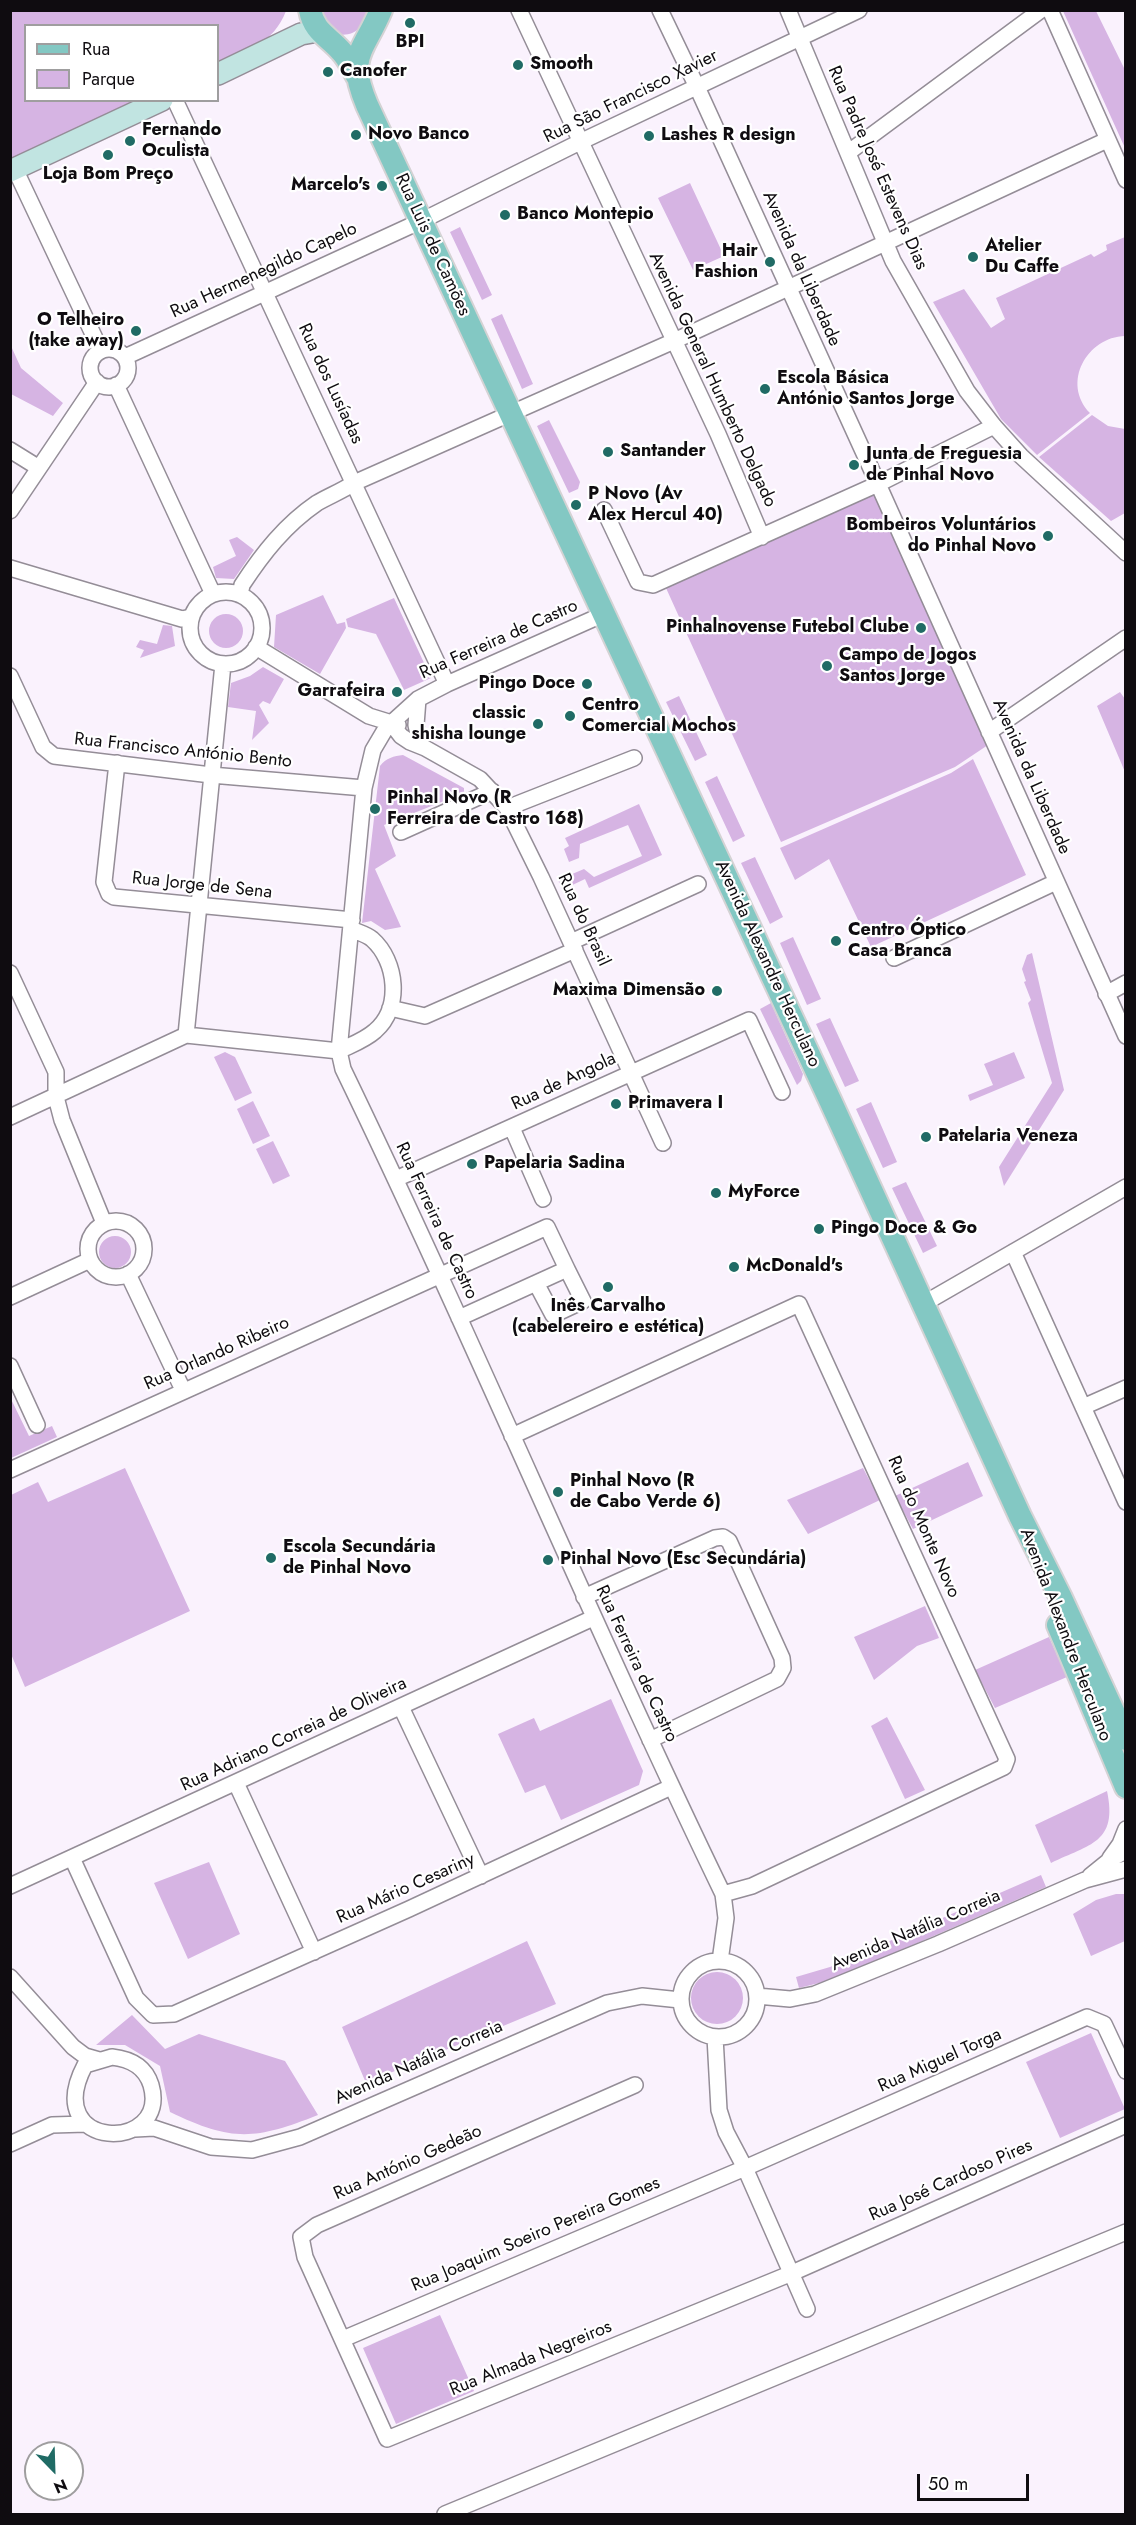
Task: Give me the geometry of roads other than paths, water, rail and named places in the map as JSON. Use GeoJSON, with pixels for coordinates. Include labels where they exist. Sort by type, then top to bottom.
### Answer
{"type":"FeatureCollection","features":[{"type":"Feature","properties":{"kind":"main road","name":"Rua Luis de Camões"},"geometry":{"type":"LineString","coordinates":[[357,76],[359,49],[375,26],[379,12]]}},
{"type":"Feature","properties":{"kind":"main road","name":"Rua Luis de Camões"},"geometry":{"type":"LineString","coordinates":[[313,25],[344,54],[357,76],[367,105],[510,413]]}},
{"type":"Feature","properties":{"kind":"main road"},"geometry":{"type":"LineString","coordinates":[[219,73],[313,25],[336,43],[347,44],[367,35]]}},
{"type":"Feature","properties":{"kind":"main road"},"geometry":{"type":"LineString","coordinates":[[13,170],[158,102]]}},
{"type":"Feature","properties":{"kind":"main road","name":"Avenida Alexandre Herculano"},"geometry":{"type":"LineString","coordinates":[[510,413],[1020,1516],[1066,1607],[1125,1739]]}},
{"type":"Feature","properties":{"kind":"main road","name":"Avenida Alexandre Herculano"},"geometry":{"type":"LineString","coordinates":[[1020,1516],[1056,1620],[1125,1787]]}},
{"type":"Feature","properties":{"kind":"street","name":"Avenida General Humberto Delgado"},"geometry":{"type":"LineString","coordinates":[[519,10],[718,434],[762,537]]}},
{"type":"Feature","properties":{"kind":"street","name":"Avenida da Liberdade"},"geometry":{"type":"LineString","coordinates":[[660,10],[878,484],[1125,1036]]}},
{"type":"Feature","properties":{"kind":"street","name":"Rua Padre José Estevens Dias"},"geometry":{"type":"LineString","coordinates":[[788,10],[893,261],[967,391],[993,426],[1021,456],[1122,544]]}},
{"type":"Feature","properties":{"kind":"street","name":"Rua São Francisco Xavier"},"geometry":{"type":"LineString","coordinates":[[421,221],[580,142],[860,10]]}},
{"type":"Feature","properties":{"kind":"street"},"geometry":{"type":"LineString","coordinates":[[849,152],[1041,10]]}},
{"type":"Feature","properties":{"kind":"street"},"geometry":{"type":"LineString","coordinates":[[1050,10],[1125,180]]}},
{"type":"Feature","properties":{"kind":"street","name":"Rua dos Lusíadas"},"geometry":{"type":"LineString","coordinates":[[176,102],[266,291],[447,684]]}},
{"type":"Feature","properties":{"kind":"street"},"geometry":{"type":"LineString","coordinates":[[240,595],[242,585],[278,535],[295,519],[319,502],[354,483],[788,289],[1107,140]]}},
{"type":"Feature","properties":{"kind":"street"},"geometry":{"type":"LineString","coordinates":[[13,170],[101,351]]}},
{"type":"Feature","properties":{"kind":"street","name":"Rua Hermenegildo Capelo"},"geometry":{"type":"LineString","coordinates":[[125,357],[421,221]]}},
{"type":"Feature","properties":{"kind":"street"},"geometry":{"type":"LineString","coordinates":[[114,349],[125,357],[128,363],[126,376],[116,385],[103,386],[97,382],[91,372],[92,359],[101,351],[114,349]]}},
{"type":"Feature","properties":{"kind":"street"},"geometry":{"type":"LineString","coordinates":[[10,511],[97,382]]}},
{"type":"Feature","properties":{"kind":"street"},"geometry":{"type":"LineString","coordinates":[[116,385],[213,594]]}},
{"type":"Feature","properties":{"kind":"street"},"geometry":{"type":"LineString","coordinates":[[604,510],[638,582],[653,585],[878,484],[993,426]]}},
{"type":"Feature","properties":{"kind":"street"},"geometry":{"type":"LineString","coordinates":[[10,450],[39,468]]}},
{"type":"Feature","properties":{"kind":"street"},"geometry":{"type":"LineString","coordinates":[[10,579],[18,570],[182,619],[191,617]]}},
{"type":"Feature","properties":{"kind":"street"},"geometry":{"type":"LineString","coordinates":[[231,592],[240,595],[256,608],[260,617],[261,638],[256,647],[242,660],[223,664],[212,662],[196,648],[189,627],[191,617],[196,607],[213,594],[231,592]]}},
{"type":"Feature","properties":{"kind":"street","name":"Rua Ferreira de Castro"},"geometry":{"type":"LineString","coordinates":[[604,614],[447,684],[418,699],[391,723],[371,756],[364,788],[339,1051],[343,1069],[396,1179],[593,1618],[723,1894],[724,1934],[720,1961]]}},
{"type":"Feature","properties":{"kind":"street"},"geometry":{"type":"LineString","coordinates":[[989,732],[1125,638]]}},
{"type":"Feature","properties":{"kind":"street","name":"Rua do Brasil"},"geometry":{"type":"LineString","coordinates":[[256,647],[369,716],[406,729],[419,744],[480,779],[507,808],[663,1143]]}},
{"type":"Feature","properties":{"kind":"street"},"geometry":{"type":"LineString","coordinates":[[186,1035],[223,664]]}},
{"type":"Feature","properties":{"kind":"street","name":"Rua Francisco António Bento"},"geometry":{"type":"LineString","coordinates":[[10,676],[43,747],[62,759],[364,788]]}},
{"type":"Feature","properties":{"kind":"street"},"geometry":{"type":"LineString","coordinates":[[371,756],[401,741],[419,744],[416,725],[418,699]]}},
{"type":"Feature","properties":{"kind":"street"},"geometry":{"type":"LineString","coordinates":[[507,808],[634,758]]}},
{"type":"Feature","properties":{"kind":"street","name":"Rua Jorge de Sena"},"geometry":{"type":"LineString","coordinates":[[117,763],[104,882],[106,889],[114,897],[351,924]]}},
{"type":"Feature","properties":{"kind":"street"},"geometry":{"type":"LineString","coordinates":[[401,832],[492,791]]}},
{"type":"Feature","properties":{"kind":"street"},"geometry":{"type":"LineString","coordinates":[[894,958],[1056,882]]}},
{"type":"Feature","properties":{"kind":"street"},"geometry":{"type":"LineString","coordinates":[[390,1008],[425,1016],[698,884]]}},
{"type":"Feature","properties":{"kind":"street"},"geometry":{"type":"LineString","coordinates":[[10,1117],[186,1035],[339,1051],[377,1030],[390,1008],[393,990],[392,975],[384,954],[371,938],[351,924]]}},
{"type":"Feature","properties":{"kind":"street"},"geometry":{"type":"LineString","coordinates":[[10,973],[56,1072],[56,1097],[62,1120],[104,1223]]}},
{"type":"Feature","properties":{"kind":"street"},"geometry":{"type":"LineString","coordinates":[[1106,994],[1125,982]]}},
{"type":"Feature","properties":{"kind":"street","name":"Rua de Angola"},"geometry":{"type":"LineString","coordinates":[[396,1179],[749,1020],[782,1092]]}},
{"type":"Feature","properties":{"kind":"street"},"geometry":{"type":"LineString","coordinates":[[512,1128],[543,1199]]}},
{"type":"Feature","properties":{"kind":"street"},"geometry":{"type":"LineString","coordinates":[[923,1304],[1125,1187]]}},
{"type":"Feature","properties":{"kind":"street"},"geometry":{"type":"LineString","coordinates":[[118,1221],[128,1223],[141,1237],[144,1251],[141,1261],[128,1274],[113,1277],[104,1274],[96,1269],[90,1260],[88,1246],[91,1237],[104,1223],[118,1221]]}},
{"type":"Feature","properties":{"kind":"street","name":"Rua Orlando Ribeiro"},"geometry":{"type":"LineString","coordinates":[[10,1470],[547,1227],[567,1269]]}},
{"type":"Feature","properties":{"kind":"street"},"geometry":{"type":"LineString","coordinates":[[1013,1252],[1125,1502]]}},
{"type":"Feature","properties":{"kind":"street"},"geometry":{"type":"LineString","coordinates":[[10,1297],[90,1260]]}},
{"type":"Feature","properties":{"kind":"street"},"geometry":{"type":"LineString","coordinates":[[459,1318],[536,1283],[567,1269],[583,1301],[553,1315],[536,1283]]}},
{"type":"Feature","properties":{"kind":"street"},"geometry":{"type":"LineString","coordinates":[[128,1274],[183,1390]]}},
{"type":"Feature","properties":{"kind":"street","name":"Rua do Monte Novo"},"geometry":{"type":"LineString","coordinates":[[512,1436],[800,1304],[1007,1759],[1004,1767],[752,1886],[723,1894]]}},
{"type":"Feature","properties":{"kind":"street"},"geometry":{"type":"LineString","coordinates":[[10,1366],[37,1425]]}},
{"type":"Feature","properties":{"kind":"street"},"geometry":{"type":"LineString","coordinates":[[1083,1407],[1125,1388]]}},
{"type":"Feature","properties":{"kind":"street"},"geometry":{"type":"LineString","coordinates":[[584,1597],[715,1538],[723,1537],[729,1541],[782,1658],[783,1668],[777,1679],[650,1740]]}},
{"type":"Feature","properties":{"kind":"street","name":"Rua Adriano Correia de Oliveira"},"geometry":{"type":"LineString","coordinates":[[10,1886],[593,1618]]}},
{"type":"Feature","properties":{"kind":"street"},"geometry":{"type":"LineString","coordinates":[[401,1707],[481,1876]]}},
{"type":"Feature","properties":{"kind":"street"},"geometry":{"type":"LineString","coordinates":[[236,1783],[314,1952]]}},
{"type":"Feature","properties":{"kind":"street","name":"Rua Mário Cesariny"},"geometry":{"type":"LineString","coordinates":[[72,1858],[136,1998],[153,2015],[174,2014],[481,1876],[671,1787]]}},
{"type":"Feature","properties":{"kind":"street"},"geometry":{"type":"LineString","coordinates":[[1104,1869],[1120,1844],[1125,1829]]}},
{"type":"Feature","properties":{"kind":"street","name":"Avenida Natália Correia"},"geometry":{"type":"LineString","coordinates":[[757,1996],[790,1999],[815,1994],[1085,1880],[1104,1869],[1125,1851]]}},
{"type":"Feature","properties":{"kind":"street","name":"Avenida Natália Correia"},"geometry":{"type":"LineString","coordinates":[[1104,1869],[1125,1869]]}},
{"type":"Feature","properties":{"kind":"street","name":"Avenida Natália Correia"},"geometry":{"type":"LineString","coordinates":[[1104,1869],[1125,1875]]}},
{"type":"Feature","properties":{"kind":"street"},"geometry":{"type":"LineString","coordinates":[[720,1961],[741,1968],[755,1986],[757,1996],[752,2018],[746,2026],[726,2037],[704,2035],[687,2021],[681,2000],[682,1988],[692,1972],[708,1963],[720,1961]]}},
{"type":"Feature","properties":{"kind":"street"},"geometry":{"type":"LineString","coordinates":[[10,1977],[72,2047],[85,2056],[99,2060]]}},
{"type":"Feature","properties":{"kind":"street","name":"Avenida Natália Correia"},"geometry":{"type":"LineString","coordinates":[[135,2129],[154,2128],[211,2147],[252,2150],[300,2136],[607,2003],[642,1996],[681,2000]]}},
{"type":"Feature","properties":{"kind":"street","name":"Rua Miguel Torga"},"geometry":{"type":"LineString","coordinates":[[745,2168],[1087,2017],[1104,2024],[1125,2071]]}},
{"type":"Feature","properties":{"kind":"street"},"geometry":{"type":"LineString","coordinates":[[715,2037],[719,2110],[726,2132],[745,2168],[807,2309]]}},
{"type":"Feature","properties":{"kind":"street"},"geometry":{"type":"LineString","coordinates":[[10,2144],[52,2125],[66,2111],[76,2085],[85,2065],[112,2057],[126,2059],[143,2070],[153,2092],[152,2104],[147,2117],[135,2129],[123,2134],[110,2135],[97,2132],[86,2124],[78,2113],[76,2085],[72,2047]]}},
{"type":"Feature","properties":{"kind":"street","name":"Rua António Gedeão"},"geometry":{"type":"LineString","coordinates":[[343,2339],[305,2257],[301,2237],[317,2225],[635,2085]]}},
{"type":"Feature","properties":{"kind":"street"},"geometry":{"type":"LineString","coordinates":[[152,2104],[159,2119],[173,2133]]}},
{"type":"Feature","properties":{"kind":"street"},"geometry":{"type":"LineString","coordinates":[[52,2125],[86,2124]]}},
{"type":"Feature","properties":{"kind":"street","name":"Rua José Cardoso Pires"},"geometry":{"type":"LineString","coordinates":[[792,2273],[1125,2125]]}},
{"type":"Feature","properties":{"kind":"street","name":"Rua Joaquim Soeiro Pereira Gomes"},"geometry":{"type":"LineString","coordinates":[[343,2339],[745,2168]]}},
{"type":"Feature","properties":{"kind":"street"},"geometry":{"type":"LineString","coordinates":[[445,2514],[481,2508],[1125,2232]]}},
{"type":"Feature","properties":{"kind":"street","name":"Rua Almada Negreiros"},"geometry":{"type":"LineString","coordinates":[[343,2339],[387,2439],[792,2273]]}},
{"type":"Feature","properties":{"kind":"place","name":"BPI"},"geometry":{"type":"Point","coordinates":[410,23]}},
{"type":"Feature","properties":{"kind":"place","name":"Smooth"},"geometry":{"type":"Point","coordinates":[518,65]}},
{"type":"Feature","properties":{"kind":"place","name":"Canofer"},"geometry":{"type":"Point","coordinates":[328,72]}},
{"type":"Feature","properties":{"kind":"place","name":"Novo Banco"},"geometry":{"type":"Point","coordinates":[356,135]}},
{"type":"Feature","properties":{"kind":"place","name":"Lashes R design"},"geometry":{"type":"Point","coordinates":[649,136]}},
{"type":"Feature","properties":{"kind":"place","name":"Fernando Oculista"},"geometry":{"type":"Point","coordinates":[130,141]}},
{"type":"Feature","properties":{"kind":"place","name":"Loja Bom Preço"},"geometry":{"type":"Point","coordinates":[108,155]}},
{"type":"Feature","properties":{"kind":"place","name":"Marcelo's"},"geometry":{"type":"Point","coordinates":[382,186]}},
{"type":"Feature","properties":{"kind":"place","name":"Banco Montepio"},"geometry":{"type":"Point","coordinates":[505,215]}},
{"type":"Feature","properties":{"kind":"place","name":"Atelier Du Caffe"},"geometry":{"type":"Point","coordinates":[973,257]}},
{"type":"Feature","properties":{"kind":"place","name":"Hair Fashion"},"geometry":{"type":"Point","coordinates":[770,262]}},
{"type":"Feature","properties":{"kind":"place","name":"O Telheiro (take away)"},"geometry":{"type":"Point","coordinates":[136,331]}},
{"type":"Feature","properties":{"kind":"place","name":"Escola Básica António Santos Jorge"},"geometry":{"type":"Point","coordinates":[765,389]}},
{"type":"Feature","properties":{"kind":"place","name":"Santander"},"geometry":{"type":"Point","coordinates":[608,452]}},
{"type":"Feature","properties":{"kind":"place","name":"Junta de Freguesia de Pinhal Novo"},"geometry":{"type":"Point","coordinates":[854,465]}},
{"type":"Feature","properties":{"kind":"place","name":"P Novo (Av Alex Hercul 40)"},"geometry":{"type":"Point","coordinates":[576,505]}},
{"type":"Feature","properties":{"kind":"place","name":"Bombeiros Voluntários do Pinhal Novo"},"geometry":{"type":"Point","coordinates":[1048,536]}},
{"type":"Feature","properties":{"kind":"place","name":"Pinhalnovense Futebol Clube"},"geometry":{"type":"Point","coordinates":[921,628]}},
{"type":"Feature","properties":{"kind":"place","name":"Campo de Jogos Santos Jorge"},"geometry":{"type":"Point","coordinates":[827,666]}},
{"type":"Feature","properties":{"kind":"place","name":"Pingo Doce"},"geometry":{"type":"Point","coordinates":[587,684]}},
{"type":"Feature","properties":{"kind":"place","name":"Garrafeira"},"geometry":{"type":"Point","coordinates":[397,692]}},
{"type":"Feature","properties":{"kind":"place","name":"Centro Comercial Mochos"},"geometry":{"type":"Point","coordinates":[570,716]}},
{"type":"Feature","properties":{"kind":"place","name":"classic shisha lounge"},"geometry":{"type":"Point","coordinates":[538,724]}},
{"type":"Feature","properties":{"kind":"place","name":"Pinhal Novo (R Ferreira de Castro 168)"},"geometry":{"type":"Point","coordinates":[375,809]}},
{"type":"Feature","properties":{"kind":"place","name":"Centro Óptico Casa Branca"},"geometry":{"type":"Point","coordinates":[836,941]}},
{"type":"Feature","properties":{"kind":"place","name":"Maxima Dimensão"},"geometry":{"type":"Point","coordinates":[717,991]}},
{"type":"Feature","properties":{"kind":"place","name":"Primavera I"},"geometry":{"type":"Point","coordinates":[616,1104]}},
{"type":"Feature","properties":{"kind":"place","name":"Patelaria Veneza"},"geometry":{"type":"Point","coordinates":[926,1137]}},
{"type":"Feature","properties":{"kind":"place","name":"Papelaria Sadina"},"geometry":{"type":"Point","coordinates":[472,1164]}},
{"type":"Feature","properties":{"kind":"place","name":"MyForce"},"geometry":{"type":"Point","coordinates":[716,1193]}},
{"type":"Feature","properties":{"kind":"place","name":"Pingo Doce & Go"},"geometry":{"type":"Point","coordinates":[819,1229]}},
{"type":"Feature","properties":{"kind":"place","name":"McDonald's"},"geometry":{"type":"Point","coordinates":[734,1267]}},
{"type":"Feature","properties":{"kind":"place","name":"Inês Carvalho (cabelereiro e estética)"},"geometry":{"type":"Point","coordinates":[608,1287]}},
{"type":"Feature","properties":{"kind":"place","name":"Pinhal Novo (R de Cabo Verde 6)"},"geometry":{"type":"Point","coordinates":[558,1492]}},
{"type":"Feature","properties":{"kind":"place","name":"Escola Secundária de Pinhal Novo"},"geometry":{"type":"Point","coordinates":[271,1558]}},
{"type":"Feature","properties":{"kind":"place","name":"Pinhal Novo (Esc Secundária)"},"geometry":{"type":"Point","coordinates":[548,1560]}}]}
